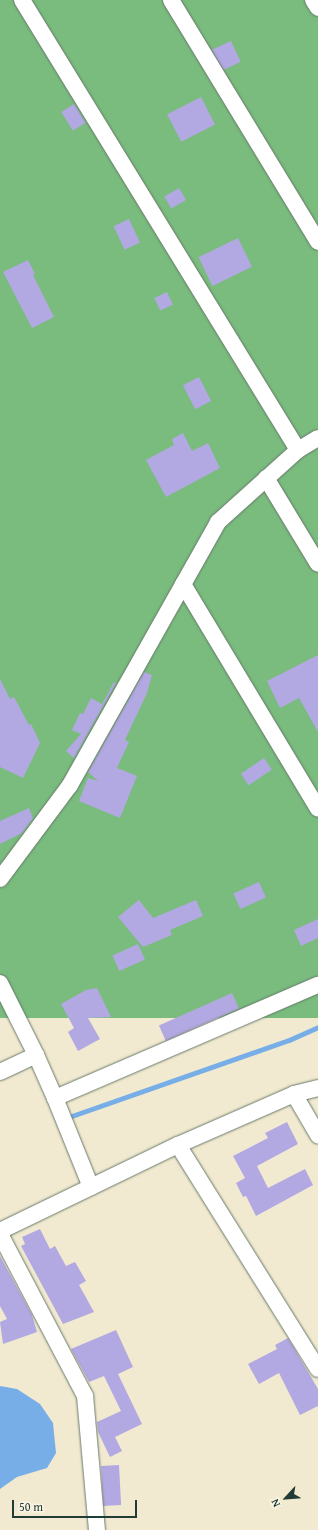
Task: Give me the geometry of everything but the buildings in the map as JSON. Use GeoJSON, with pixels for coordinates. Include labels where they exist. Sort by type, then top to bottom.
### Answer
{"type":"FeatureCollection","features":[{"type":"Feature","properties":{"kind":"street"},"geometry":{"type":"LineString","coordinates":[[22,0],[298,450]]}},
{"type":"Feature","properties":{"kind":"street"},"geometry":{"type":"LineString","coordinates":[[171,0],[318,242]]}},
{"type":"Feature","properties":{"kind":"street"},"geometry":{"type":"LineString","coordinates":[[313,0],[318,8]]}},
{"type":"Feature","properties":{"kind":"street"},"geometry":{"type":"LineString","coordinates":[[0,879],[70,785],[218,522],[298,450],[318,438]]}},
{"type":"Feature","properties":{"kind":"street"},"geometry":{"type":"LineString","coordinates":[[266,478],[318,564]]}},
{"type":"Feature","properties":{"kind":"street"},"geometry":{"type":"LineString","coordinates":[[183,584],[318,808]]}},
{"type":"Feature","properties":{"kind":"street"},"geometry":{"type":"LineString","coordinates":[[0,983],[36,1055],[91,1187]]}},
{"type":"Feature","properties":{"kind":"street"},"geometry":{"type":"LineString","coordinates":[[55,1098],[318,985]]}},
{"type":"Feature","properties":{"kind":"street"},"geometry":{"type":"LineString","coordinates":[[0,1072],[36,1055]]}},
{"type":"Feature","properties":{"kind":"street"},"geometry":{"type":"LineString","coordinates":[[97,1530],[85,1396],[0,1233],[178,1145],[294,1094],[318,1088]]}},
{"type":"Feature","properties":{"kind":"street"},"geometry":{"type":"LineString","coordinates":[[294,1094],[318,1135]]}},
{"type":"Feature","properties":{"kind":"street"},"geometry":{"type":"LineString","coordinates":[[178,1145],[318,1369]]}},
{"type":"Feature","properties":{"kind":"green space"},"geometry":{"type":"Polygon","coordinates":[[[0,0],[318,0],[318,1018],[0,1018],[0,0]]]}},
{"type":"Feature","properties":{"kind":"water"},"geometry":{"type":"Polygon","coordinates":[[[0,1386],[17,1389],[40,1404],[53,1423],[56,1453],[47,1468],[17,1477],[0,1489],[0,1386]]]}},
{"type":"Feature","properties":{"kind":"waterway"},"geometry":{"type":"LineString","coordinates":[[66,1118],[289,1040],[318,1027]]}}]}
